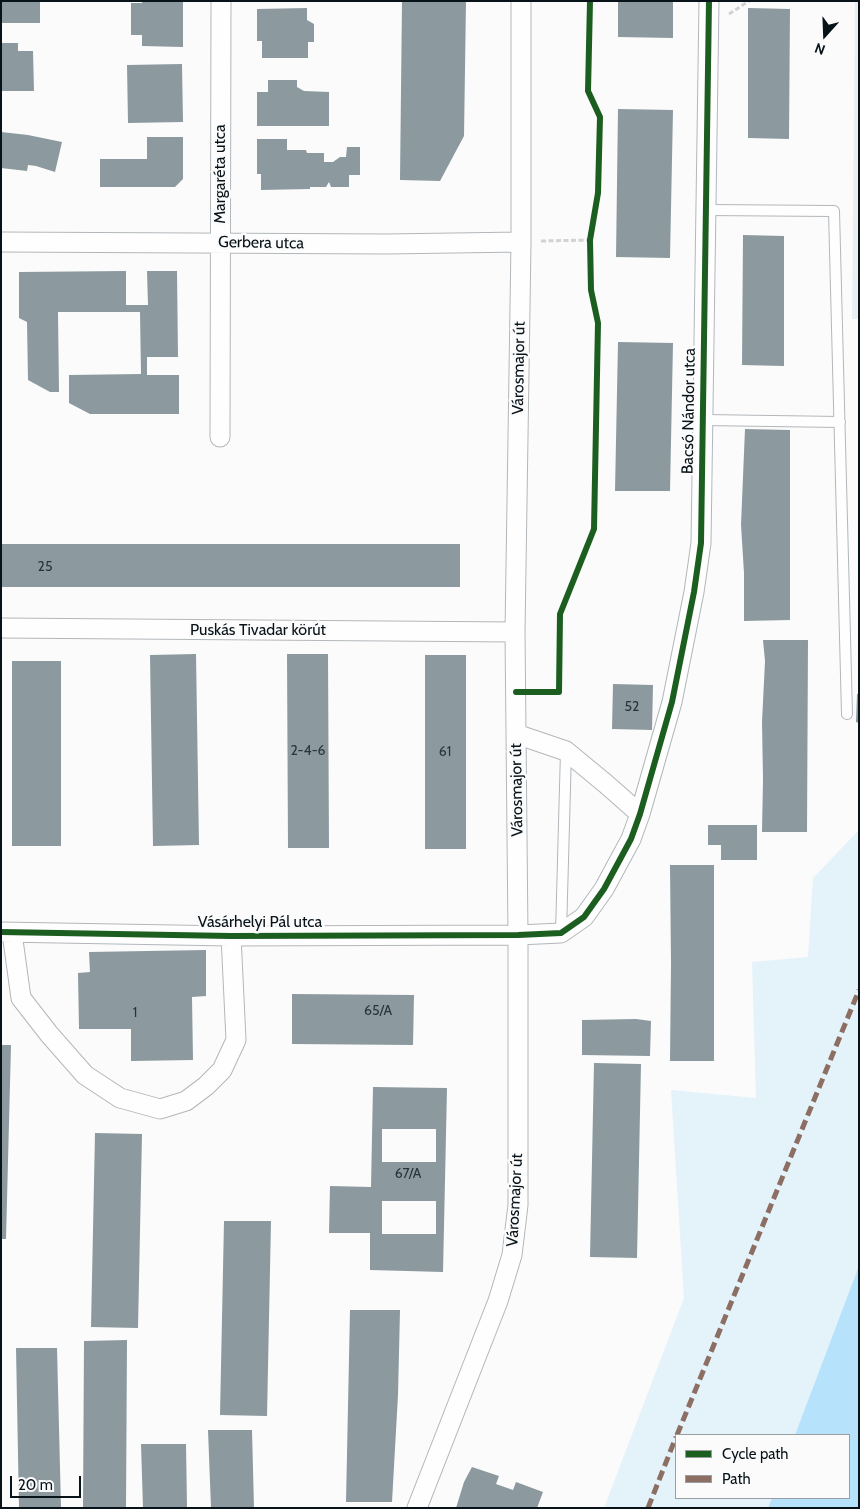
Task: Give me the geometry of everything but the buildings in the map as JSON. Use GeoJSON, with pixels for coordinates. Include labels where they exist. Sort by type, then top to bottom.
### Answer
{"type":"FeatureCollection","features":[{"type":"Feature","properties":{"kind":"street","name":"Margaréta utca"},"geometry":{"type":"LineString","coordinates":[[220,437],[221,1]]}},
{"type":"Feature","properties":{"kind":"street","name":"Városmajor út"},"geometry":{"type":"LineString","coordinates":[[416,1508],[498,1301],[512,1255],[518,1205],[516,632],[521,242],[521,1]]}},
{"type":"Feature","properties":{"kind":"street","name":"Bacsó Nándor utca"},"geometry":{"type":"LineString","coordinates":[[640,814],[672,702],[694,592],[701,542],[709,1]]}},
{"type":"Feature","properties":{"kind":"street","name":"Gerbera utca"},"geometry":{"type":"LineString","coordinates":[[1,242],[386,244],[521,242]]}},
{"type":"Feature","properties":{"kind":"street","name":"Puskás Tivadar körút"},"geometry":{"type":"LineString","coordinates":[[1,628],[516,632]]}},
{"type":"Feature","properties":{"kind":"street","name":"Városmajor út"},"geometry":{"type":"LineString","coordinates":[[516,734],[566,751],[640,814]]}},
{"type":"Feature","properties":{"kind":"street"},"geometry":{"type":"LineString","coordinates":[[518,935],[561,934],[584,917],[604,889],[631,839],[640,814]]}},
{"type":"Feature","properties":{"kind":"street"},"geometry":{"type":"LineString","coordinates":[[7,933],[20,998],[49,1034],[85,1075],[120,1098],[160,1109],[186,1101],[206,1086],[222,1070],[236,1040],[231,936]]}},
{"type":"Feature","properties":{"kind":"street","name":"Vásárhelyi Pál utca"},"geometry":{"type":"LineString","coordinates":[[7,933],[231,936],[518,935]]}},
{"type":"Feature","properties":{"kind":"lane"},"geometry":{"type":"LineString","coordinates":[[706,210],[834,211],[847,714]]}},
{"type":"Feature","properties":{"kind":"lane","name":"Bacsó Nándor utca"},"geometry":{"type":"LineString","coordinates":[[703,420],[840,422]]}},
{"type":"Feature","properties":{"kind":"lane"},"geometry":{"type":"LineString","coordinates":[[561,934],[566,751]]}},
{"type":"Feature","properties":{"kind":"path"},"geometry":{"type":"LineString","coordinates":[[590,249],[592,231]]}},
{"type":"Feature","properties":{"kind":"path"},"geometry":{"type":"LineString","coordinates":[[521,242],[590,240]]}},
{"type":"Feature","properties":{"kind":"shaded area"},"geometry":{"type":"Polygon","coordinates":[[[855,1],[859,1],[859,319],[852,319],[855,1]]]}},
{"type":"Feature","properties":{"kind":"shaded area"},"geometry":{"type":"Polygon","coordinates":[[[859,830],[859,1508],[604,1508],[684,1298],[671,1090],[756,1098],[752,962],[808,957],[813,878],[859,830]]]}},
{"type":"Feature","properties":{"kind":"shaded area"},"geometry":{"type":"Polygon","coordinates":[[[859,1266],[859,1508],[768,1508],[772,1499],[850,1499],[850,1434],[795,1434],[859,1266]]]}},
{"type":"Feature","properties":{"kind":"marked path"},"geometry":{"type":"LineString","coordinates":[[677,1434],[859,990]]}},
{"type":"Feature","properties":{"kind":"marked path"},"geometry":{"type":"LineString","coordinates":[[648,1508],[675,1440]]}},
{"type":"Feature","properties":{"kind":"cycle path"},"geometry":{"type":"LineString","coordinates":[[516,692],[559,692],[560,614],[594,529],[598,323],[591,290],[590,240],[598,193],[600,117],[588,91],[590,1]]}},
{"type":"Feature","properties":{"kind":"cycle path"},"geometry":{"type":"LineString","coordinates":[[1,932],[231,936],[518,935],[561,933],[584,917],[604,889],[631,839],[640,814],[672,702],[694,592],[701,543],[709,1]]}}]}
